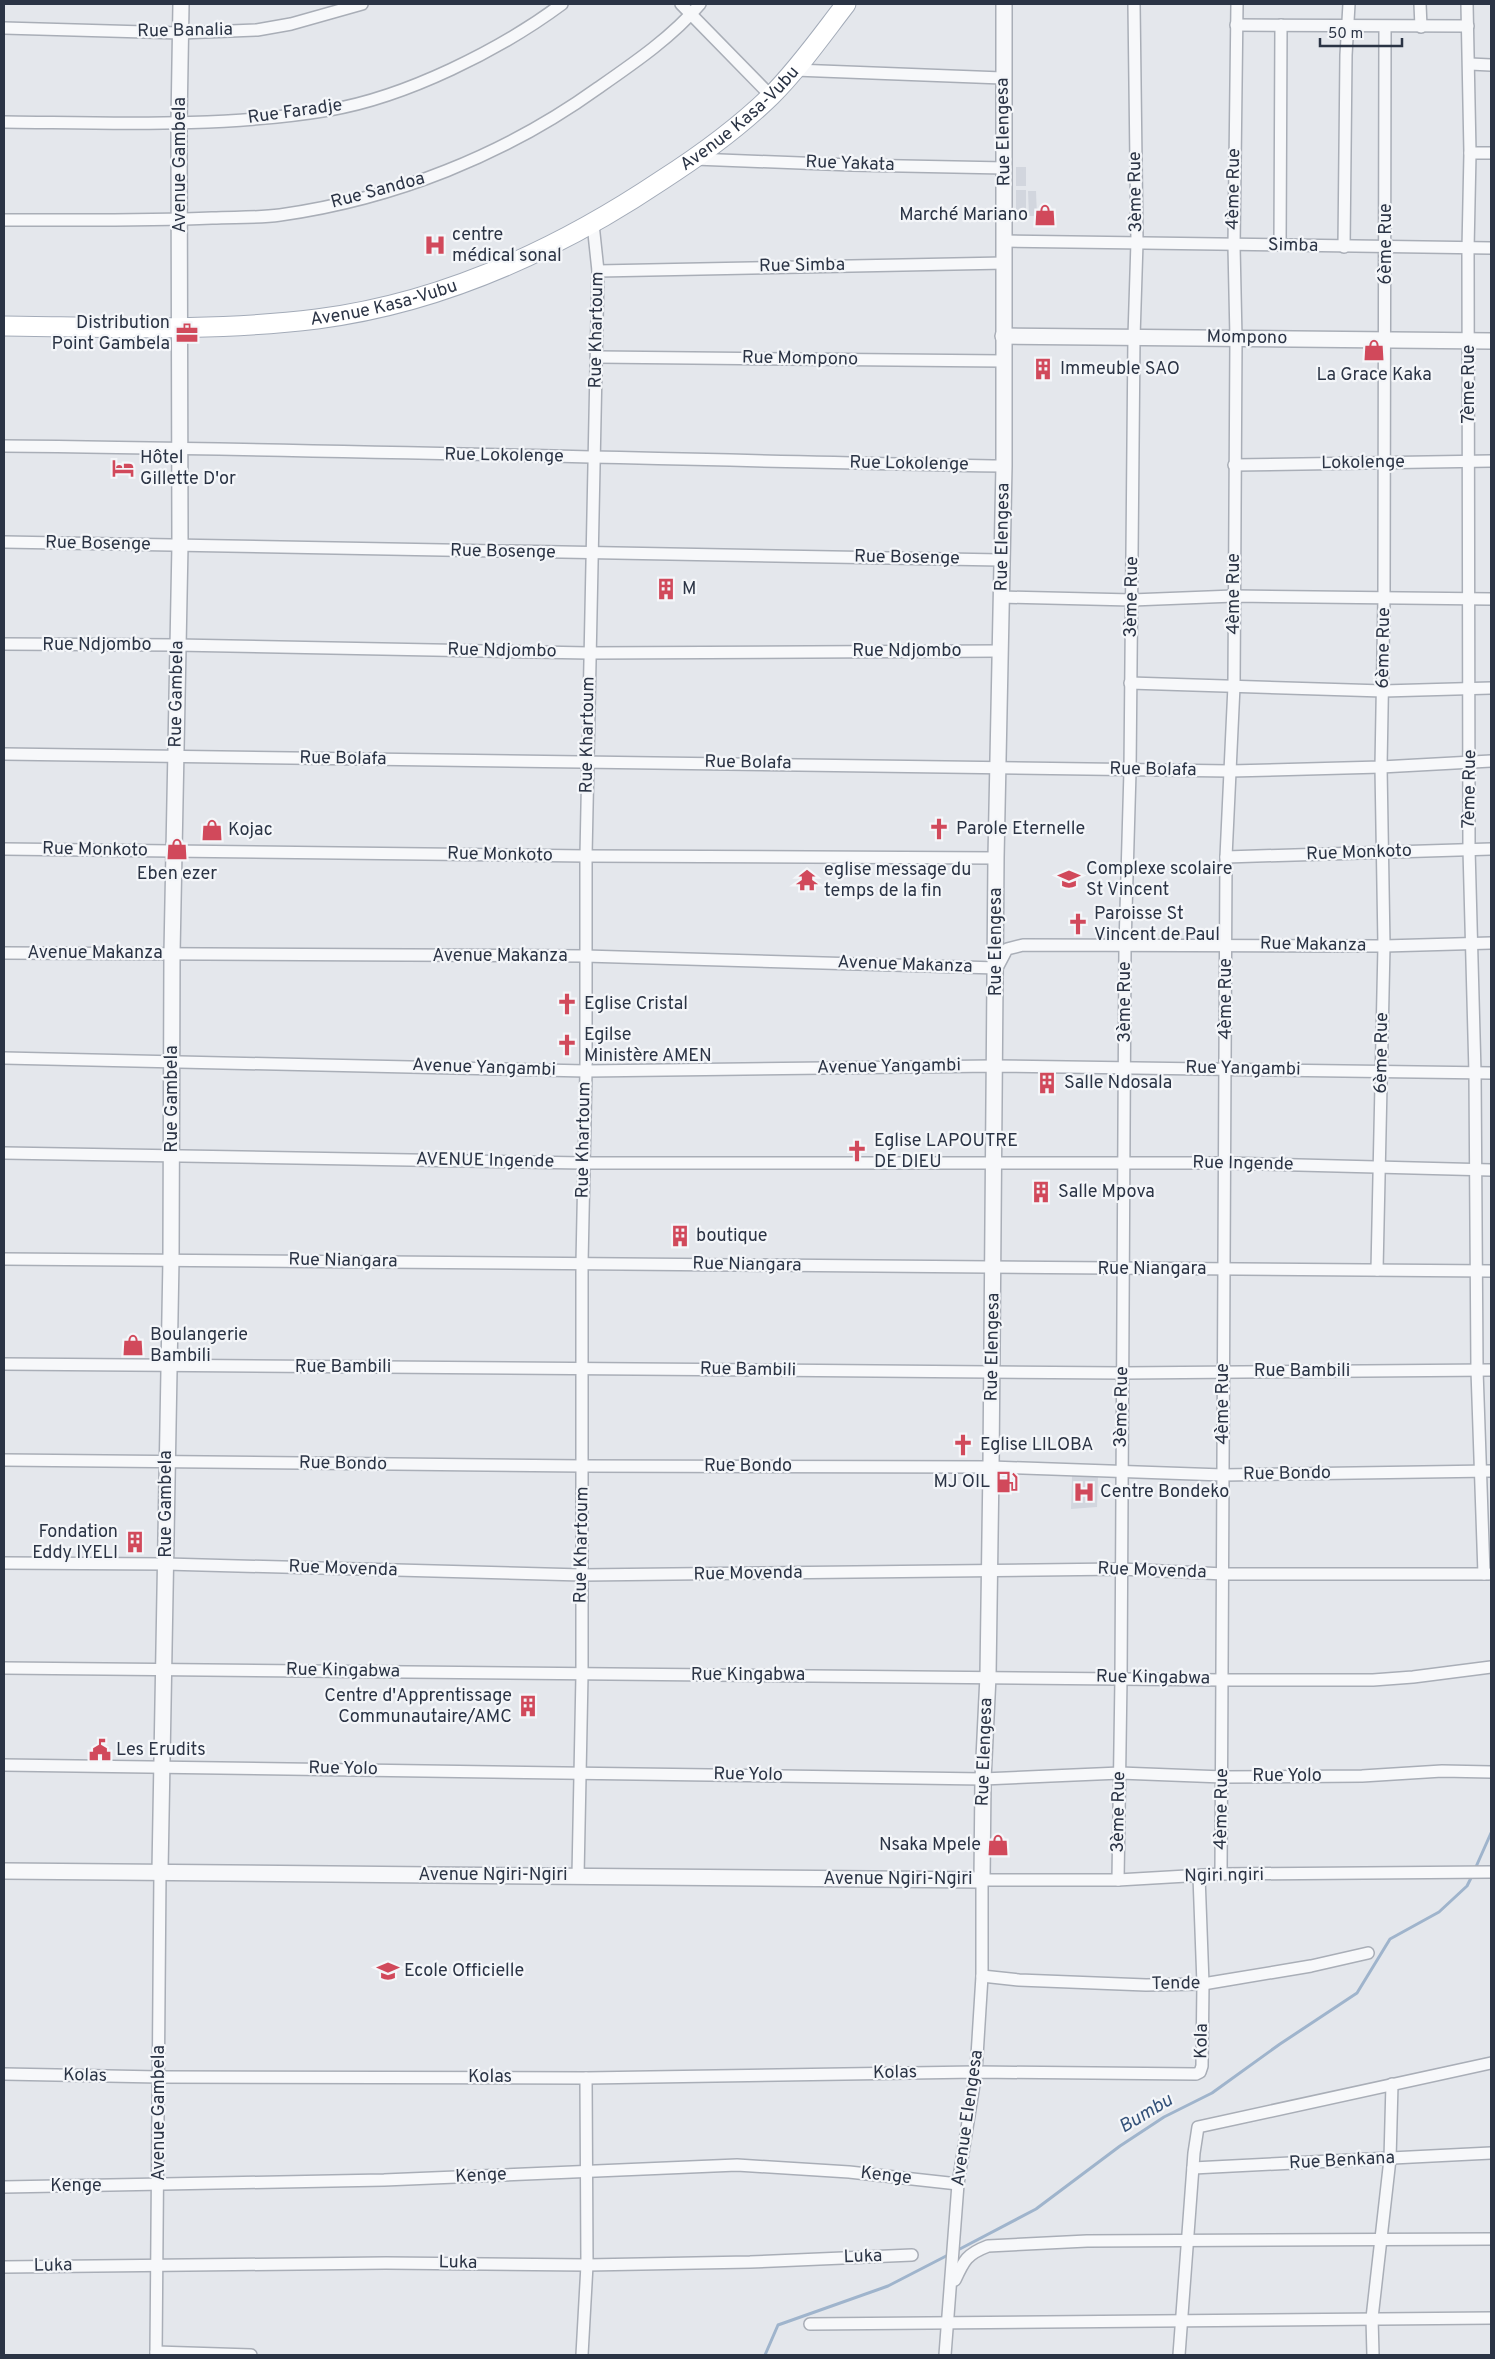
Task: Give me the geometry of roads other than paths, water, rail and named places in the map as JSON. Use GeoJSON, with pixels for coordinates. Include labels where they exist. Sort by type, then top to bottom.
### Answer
{"type":"FeatureCollection","features":[{"type":"Feature","properties":{"kind":"main road","name":"Avenue Kasa-Vubu"},"geometry":{"type":"LineString","coordinates":[[4,326],[180,327],[273,324],[360,312],[456,286],[519,260],[594,224],[695,159],[737,127],[771,96],[795,70],[846,4]]}},
{"type":"Feature","properties":{"kind":"street","name":"Avenue Gambela"},"geometry":{"type":"LineString","coordinates":[[180,327],[179,123],[181,4]]}},
{"type":"Feature","properties":{"kind":"street","name":"Rue Banalia"},"geometry":{"type":"LineString","coordinates":[[4,28],[180,33],[257,30],[291,24],[362,4]]}},
{"type":"Feature","properties":{"kind":"street","name":"Rue Faradje"},"geometry":{"type":"LineString","coordinates":[[4,122],[227,122],[331,110],[399,91],[475,58],[538,22],[562,4]]}},
{"type":"Feature","properties":{"kind":"street"},"geometry":{"type":"LineString","coordinates":[[681,4],[771,96]]}},
{"type":"Feature","properties":{"kind":"street","name":"Rue Sandoa"},"geometry":{"type":"LineString","coordinates":[[4,220],[180,219],[280,215],[349,201],[399,188],[469,162],[526,133],[576,104],[633,64],[700,4]]}},
{"type":"Feature","properties":{"kind":"street","name":"Rue Elengesa"},"geometry":{"type":"LineString","coordinates":[[982,1880],[982,1779],[988,1676],[992,1467],[994,1066],[997,968],[996,858],[1004,466],[1005,168],[1002,78],[1004,4]]}},
{"type":"Feature","properties":{"kind":"street","name":"3ème Rue"},"geometry":{"type":"LineString","coordinates":[[1118,1880],[1125,946],[1130,771],[1134,337],[1137,242],[1134,4]]}},
{"type":"Feature","properties":{"kind":"street","name":"4ème Rue"},"geometry":{"type":"LineString","coordinates":[[1222,1874],[1224,1574],[1222,1372],[1226,1070],[1226,857],[1234,686],[1236,4]]}},
{"type":"Feature","properties":{"kind":"street"},"geometry":{"type":"LineString","coordinates":[[1344,247],[1346,55],[1349,4]]}},
{"type":"Feature","properties":{"kind":"street"},"geometry":{"type":"LineString","coordinates":[[1420,4],[1421,27]]}},
{"type":"Feature","properties":{"kind":"street","name":"7ème Rue"},"geometry":{"type":"LineString","coordinates":[[1467,4],[1470,64],[1468,461],[1471,687],[1469,849],[1475,1073],[1477,1370],[1486,1471],[1487,1574]]}},
{"type":"Feature","properties":{"kind":"street"},"geometry":{"type":"LineString","coordinates":[[1236,25],[1468,26]]}},
{"type":"Feature","properties":{"kind":"street"},"geometry":{"type":"LineString","coordinates":[[1280,245],[1281,25]]}},
{"type":"Feature","properties":{"kind":"street","name":"6ème Rue"},"geometry":{"type":"LineString","coordinates":[[1377,1270],[1381,1166],[1384,946],[1382,768],[1386,247],[1385,27]]}},
{"type":"Feature","properties":{"kind":"street"},"geometry":{"type":"LineString","coordinates":[[1470,64],[1491,65]]}},
{"type":"Feature","properties":{"kind":"street"},"geometry":{"type":"LineString","coordinates":[[795,70],[1002,78]]}},
{"type":"Feature","properties":{"kind":"street"},"geometry":{"type":"LineString","coordinates":[[1470,153],[1491,153]]}},
{"type":"Feature","properties":{"kind":"street","name":"Rue Yakata"},"geometry":{"type":"LineString","coordinates":[[695,159],[1005,168]]}},
{"type":"Feature","properties":{"kind":"street","name":"Rue Khartoum"},"geometry":{"type":"LineString","coordinates":[[578,1876],[582,1674],[582,1263],[586,1070],[586,856],[589,653],[596,458],[598,271],[594,224]]}},
{"type":"Feature","properties":{"kind":"street","name":"Simba"},"geometry":{"type":"LineString","coordinates":[[1005,241],[1137,242],[1234,246],[1491,248]]}},
{"type":"Feature","properties":{"kind":"street","name":"Rue Simba"},"geometry":{"type":"LineString","coordinates":[[598,271],[1005,263]]}},
{"type":"Feature","properties":{"kind":"street","name":"Rue Gambela"},"geometry":{"type":"LineString","coordinates":[[160,1871],[171,1259],[172,953],[180,545],[180,327]]}},
{"type":"Feature","properties":{"kind":"street","name":"Mompono"},"geometry":{"type":"LineString","coordinates":[[1003,336],[1491,341]]}},
{"type":"Feature","properties":{"kind":"street","name":"Rue Mompono"},"geometry":{"type":"LineString","coordinates":[[597,357],[1003,361]]}},
{"type":"Feature","properties":{"kind":"street","name":"Rue Lokolenge"},"geometry":{"type":"LineString","coordinates":[[4,446],[1004,466]]}},
{"type":"Feature","properties":{"kind":"street","name":"Lokolenge"},"geometry":{"type":"LineString","coordinates":[[1234,465],[1491,461]]}},
{"type":"Feature","properties":{"kind":"street","name":"Rue Bosenge"},"geometry":{"type":"LineString","coordinates":[[4,542],[1001,560]]}},
{"type":"Feature","properties":{"kind":"street"},"geometry":{"type":"LineString","coordinates":[[1002,597],[1132,600],[1234,596],[1491,599]]}},
{"type":"Feature","properties":{"kind":"street","name":"Rue Ndjombo"},"geometry":{"type":"LineString","coordinates":[[4,644],[177,645],[589,653],[1000,651]]}},
{"type":"Feature","properties":{"kind":"street"},"geometry":{"type":"LineString","coordinates":[[1130,683],[1383,691],[1471,687],[1491,688]]}},
{"type":"Feature","properties":{"kind":"street","name":"Rue Bolafa"},"geometry":{"type":"LineString","coordinates":[[4,754],[998,766],[1130,771],[1382,768],[1491,760]]}},
{"type":"Feature","properties":{"kind":"street","name":"Rue Monkoto"},"geometry":{"type":"LineString","coordinates":[[4,849],[586,856],[996,858]]}},
{"type":"Feature","properties":{"kind":"street","name":"Rue Monkoto"},"geometry":{"type":"LineString","coordinates":[[1226,857],[1491,849]]}},
{"type":"Feature","properties":{"kind":"street","name":"Rue Makanza"},"geometry":{"type":"LineString","coordinates":[[997,968],[1007,949],[1023,945],[1125,946],[1226,944],[1384,946],[1491,943]]}},
{"type":"Feature","properties":{"kind":"street","name":"Avenue Makanza"},"geometry":{"type":"LineString","coordinates":[[4,952],[585,956],[997,968]]}},
{"type":"Feature","properties":{"kind":"street","name":"Avenue Yangambi"},"geometry":{"type":"LineString","coordinates":[[4,1058],[586,1070],[994,1066]]}},
{"type":"Feature","properties":{"kind":"street","name":"Rue Yangambi"},"geometry":{"type":"LineString","coordinates":[[994,1066],[1491,1073]]}},
{"type":"Feature","properties":{"kind":"street","name":"AVENUE Ingende"},"geometry":{"type":"LineString","coordinates":[[4,1153],[583,1163],[995,1164]]}},
{"type":"Feature","properties":{"kind":"street","name":"Rue Ingende"},"geometry":{"type":"LineString","coordinates":[[995,1164],[1225,1163],[1491,1170]]}},
{"type":"Feature","properties":{"kind":"street","name":"Rue Niangara"},"geometry":{"type":"LineString","coordinates":[[4,1259],[1123,1269],[1491,1270]]}},
{"type":"Feature","properties":{"kind":"street","name":"Rue Bambili"},"geometry":{"type":"LineString","coordinates":[[4,1364],[1123,1373],[1491,1370]]}},
{"type":"Feature","properties":{"kind":"street","name":"Rue Bondo"},"geometry":{"type":"LineString","coordinates":[[4,1460],[583,1466],[992,1467],[1223,1475],[1486,1471]]}},
{"type":"Feature","properties":{"kind":"street","name":"Rue Movenda"},"geometry":{"type":"LineString","coordinates":[[4,1563],[166,1564],[582,1576],[1121,1569],[1224,1574],[1487,1574]]}},
{"type":"Feature","properties":{"kind":"street","name":"Rue Kingabwa"},"geometry":{"type":"LineString","coordinates":[[4,1668],[1373,1680],[1491,1667]]}},
{"type":"Feature","properties":{"kind":"street","name":"Rue Yolo"},"geometry":{"type":"LineString","coordinates":[[4,1765],[982,1779],[1120,1773],[1223,1777],[1362,1776],[1442,1771],[1491,1772]]}},
{"type":"Feature","properties":{"kind":"street","name":"Avenue Ngiri-Ngiri"},"geometry":{"type":"LineString","coordinates":[[4,1871],[982,1880]]}},
{"type":"Feature","properties":{"kind":"street","name":"Avenue Gambela"},"geometry":{"type":"LineString","coordinates":[[156,2354],[156,2264],[159,2185],[160,1871]]}},
{"type":"Feature","properties":{"kind":"street","name":"Ngiri ngiri"},"geometry":{"type":"LineString","coordinates":[[982,1880],[1118,1880],[1222,1874],[1486,1872]]}},
{"type":"Feature","properties":{"kind":"street","name":"Kola"},"geometry":{"type":"LineString","coordinates":[[976,2072],[1196,2074],[1200,2072],[1202,2066],[1203,1984],[1199,1876]]}},
{"type":"Feature","properties":{"kind":"street","name":"Avenue Elengesa"},"geometry":{"type":"LineString","coordinates":[[945,2355],[958,2184],[976,2072],[982,1976],[982,1880]]}},
{"type":"Feature","properties":{"kind":"street","name":"Tende"},"geometry":{"type":"LineString","coordinates":[[982,1976],[1097,1983],[1203,1984],[1311,1966],[1368,1953]]}},
{"type":"Feature","properties":{"kind":"street"},"geometry":{"type":"LineString","coordinates":[[1178,2355],[1192,2168],[1197,2131],[1202,2124],[1491,2063]]}},
{"type":"Feature","properties":{"kind":"street","name":"Kolas"},"geometry":{"type":"LineString","coordinates":[[4,2074],[159,2077],[586,2078],[976,2072]]}},
{"type":"Feature","properties":{"kind":"street"},"geometry":{"type":"LineString","coordinates":[[582,2355],[587,2265],[586,2078]]}},
{"type":"Feature","properties":{"kind":"street"},"geometry":{"type":"LineString","coordinates":[[1372,2355],[1372,2318],[1390,2159],[1392,2084]]}},
{"type":"Feature","properties":{"kind":"street","name":"Rue Benkana"},"geometry":{"type":"LineString","coordinates":[[1192,2168],[1491,2153]]}},
{"type":"Feature","properties":{"kind":"street","name":"Kenge"},"geometry":{"type":"LineString","coordinates":[[4,2187],[384,2180],[737,2165],[849,2172],[958,2184]]}},
{"type":"Feature","properties":{"kind":"street"},"geometry":{"type":"LineString","coordinates":[[951,2288],[966,2259],[975,2251],[988,2246],[1087,2241],[1491,2238]]}},
{"type":"Feature","properties":{"kind":"street","name":"Luka"},"geometry":{"type":"LineString","coordinates":[[4,2267],[156,2264],[587,2265],[750,2262],[912,2255]]}},
{"type":"Feature","properties":{"kind":"street"},"geometry":{"type":"LineString","coordinates":[[810,2324],[1491,2318]]}},
{"type":"Feature","properties":{"kind":"street"},"geometry":{"type":"LineString","coordinates":[[156,2354],[250,2355]]}},
{"type":"Feature","properties":{"kind":"waterway","name":"Bumbu"},"geometry":{"type":"LineString","coordinates":[[1475,1869],[1491,1833]]}},
{"type":"Feature","properties":{"kind":"waterway","name":"Bumbu"},"geometry":{"type":"LineString","coordinates":[[956,2251],[1036,2209],[1120,2146],[1164,2117],[1212,2093],[1280,2044],[1357,1993],[1390,1939],[1439,1912],[1467,1886],[1473,1874]]}},
{"type":"Feature","properties":{"kind":"waterway","name":"Bumbu"},"geometry":{"type":"LineString","coordinates":[[765,2355],[778,2325],[888,2286],[950,2254]]}},
{"type":"Feature","properties":{"kind":"place","name":"Marché Mariano"},"geometry":{"type":"Point","coordinates":[1045,215]}},
{"type":"Feature","properties":{"kind":"place","name":"centre médical sonal"},"geometry":{"type":"Point","coordinates":[435,245]}},
{"type":"Feature","properties":{"kind":"place","name":"Distribution Point Gambela"},"geometry":{"type":"Point","coordinates":[187,333]}},
{"type":"Feature","properties":{"kind":"place","name":"La Grace Kaka"},"geometry":{"type":"Point","coordinates":[1374,350]}},
{"type":"Feature","properties":{"kind":"place","name":"Immeuble SAO"},"geometry":{"type":"Point","coordinates":[1043,369]}},
{"type":"Feature","properties":{"kind":"place","name":"Hôtel Gillette D'or"},"geometry":{"type":"Point","coordinates":[123,468]}},
{"type":"Feature","properties":{"kind":"place","name":"M"},"geometry":{"type":"Point","coordinates":[666,589]}},
{"type":"Feature","properties":{"kind":"place","name":"Parole Eternelle"},"geometry":{"type":"Point","coordinates":[939,829]}},
{"type":"Feature","properties":{"kind":"place","name":"Kojac"},"geometry":{"type":"Point","coordinates":[212,830]}},
{"type":"Feature","properties":{"kind":"place","name":"Eben ezer"},"geometry":{"type":"Point","coordinates":[177,849]}},
{"type":"Feature","properties":{"kind":"place","name":"Complexe scolaire St Vincent"},"geometry":{"type":"Point","coordinates":[1069,879]}},
{"type":"Feature","properties":{"kind":"place","name":"eglise message du temps de la fin"},"geometry":{"type":"Point","coordinates":[807,880]}},
{"type":"Feature","properties":{"kind":"place","name":"Paroisse St Vincent de Paul"},"geometry":{"type":"Point","coordinates":[1078,924]}},
{"type":"Feature","properties":{"kind":"place","name":"Eglise Cristal"},"geometry":{"type":"Point","coordinates":[567,1004]}},
{"type":"Feature","properties":{"kind":"place","name":"Egilse Ministère AMEN"},"geometry":{"type":"Point","coordinates":[567,1045]}},
{"type":"Feature","properties":{"kind":"place","name":"Salle Ndosala"},"geometry":{"type":"Point","coordinates":[1047,1083]}},
{"type":"Feature","properties":{"kind":"place","name":"Eglise LAPOUTRE DE DIEU"},"geometry":{"type":"Point","coordinates":[857,1151]}},
{"type":"Feature","properties":{"kind":"place","name":"Salle Mpova"},"geometry":{"type":"Point","coordinates":[1041,1192]}},
{"type":"Feature","properties":{"kind":"place","name":"boutique"},"geometry":{"type":"Point","coordinates":[680,1236]}},
{"type":"Feature","properties":{"kind":"place","name":"Boulangerie Bambili"},"geometry":{"type":"Point","coordinates":[133,1345]}},
{"type":"Feature","properties":{"kind":"place","name":"Eglise LILOBA"},"geometry":{"type":"Point","coordinates":[963,1445]}},
{"type":"Feature","properties":{"kind":"place","name":"MJ OIL"},"geometry":{"type":"Point","coordinates":[1007,1482]}},
{"type":"Feature","properties":{"kind":"place","name":"Centre Bondeko"},"geometry":{"type":"Point","coordinates":[1084,1492]}},
{"type":"Feature","properties":{"kind":"place","name":"Fondation Eddy IYELI"},"geometry":{"type":"Point","coordinates":[135,1542]}},
{"type":"Feature","properties":{"kind":"place","name":"Centre d'Apprentissage Communautaire/AMC"},"geometry":{"type":"Point","coordinates":[528,1706]}},
{"type":"Feature","properties":{"kind":"place","name":"Les Erudits"},"geometry":{"type":"Point","coordinates":[100,1750]}},
{"type":"Feature","properties":{"kind":"place","name":"Nsaka Mpele"},"geometry":{"type":"Point","coordinates":[998,1845]}},
{"type":"Feature","properties":{"kind":"place","name":"Ecole Officielle"},"geometry":{"type":"Point","coordinates":[388,1971]}}]}
